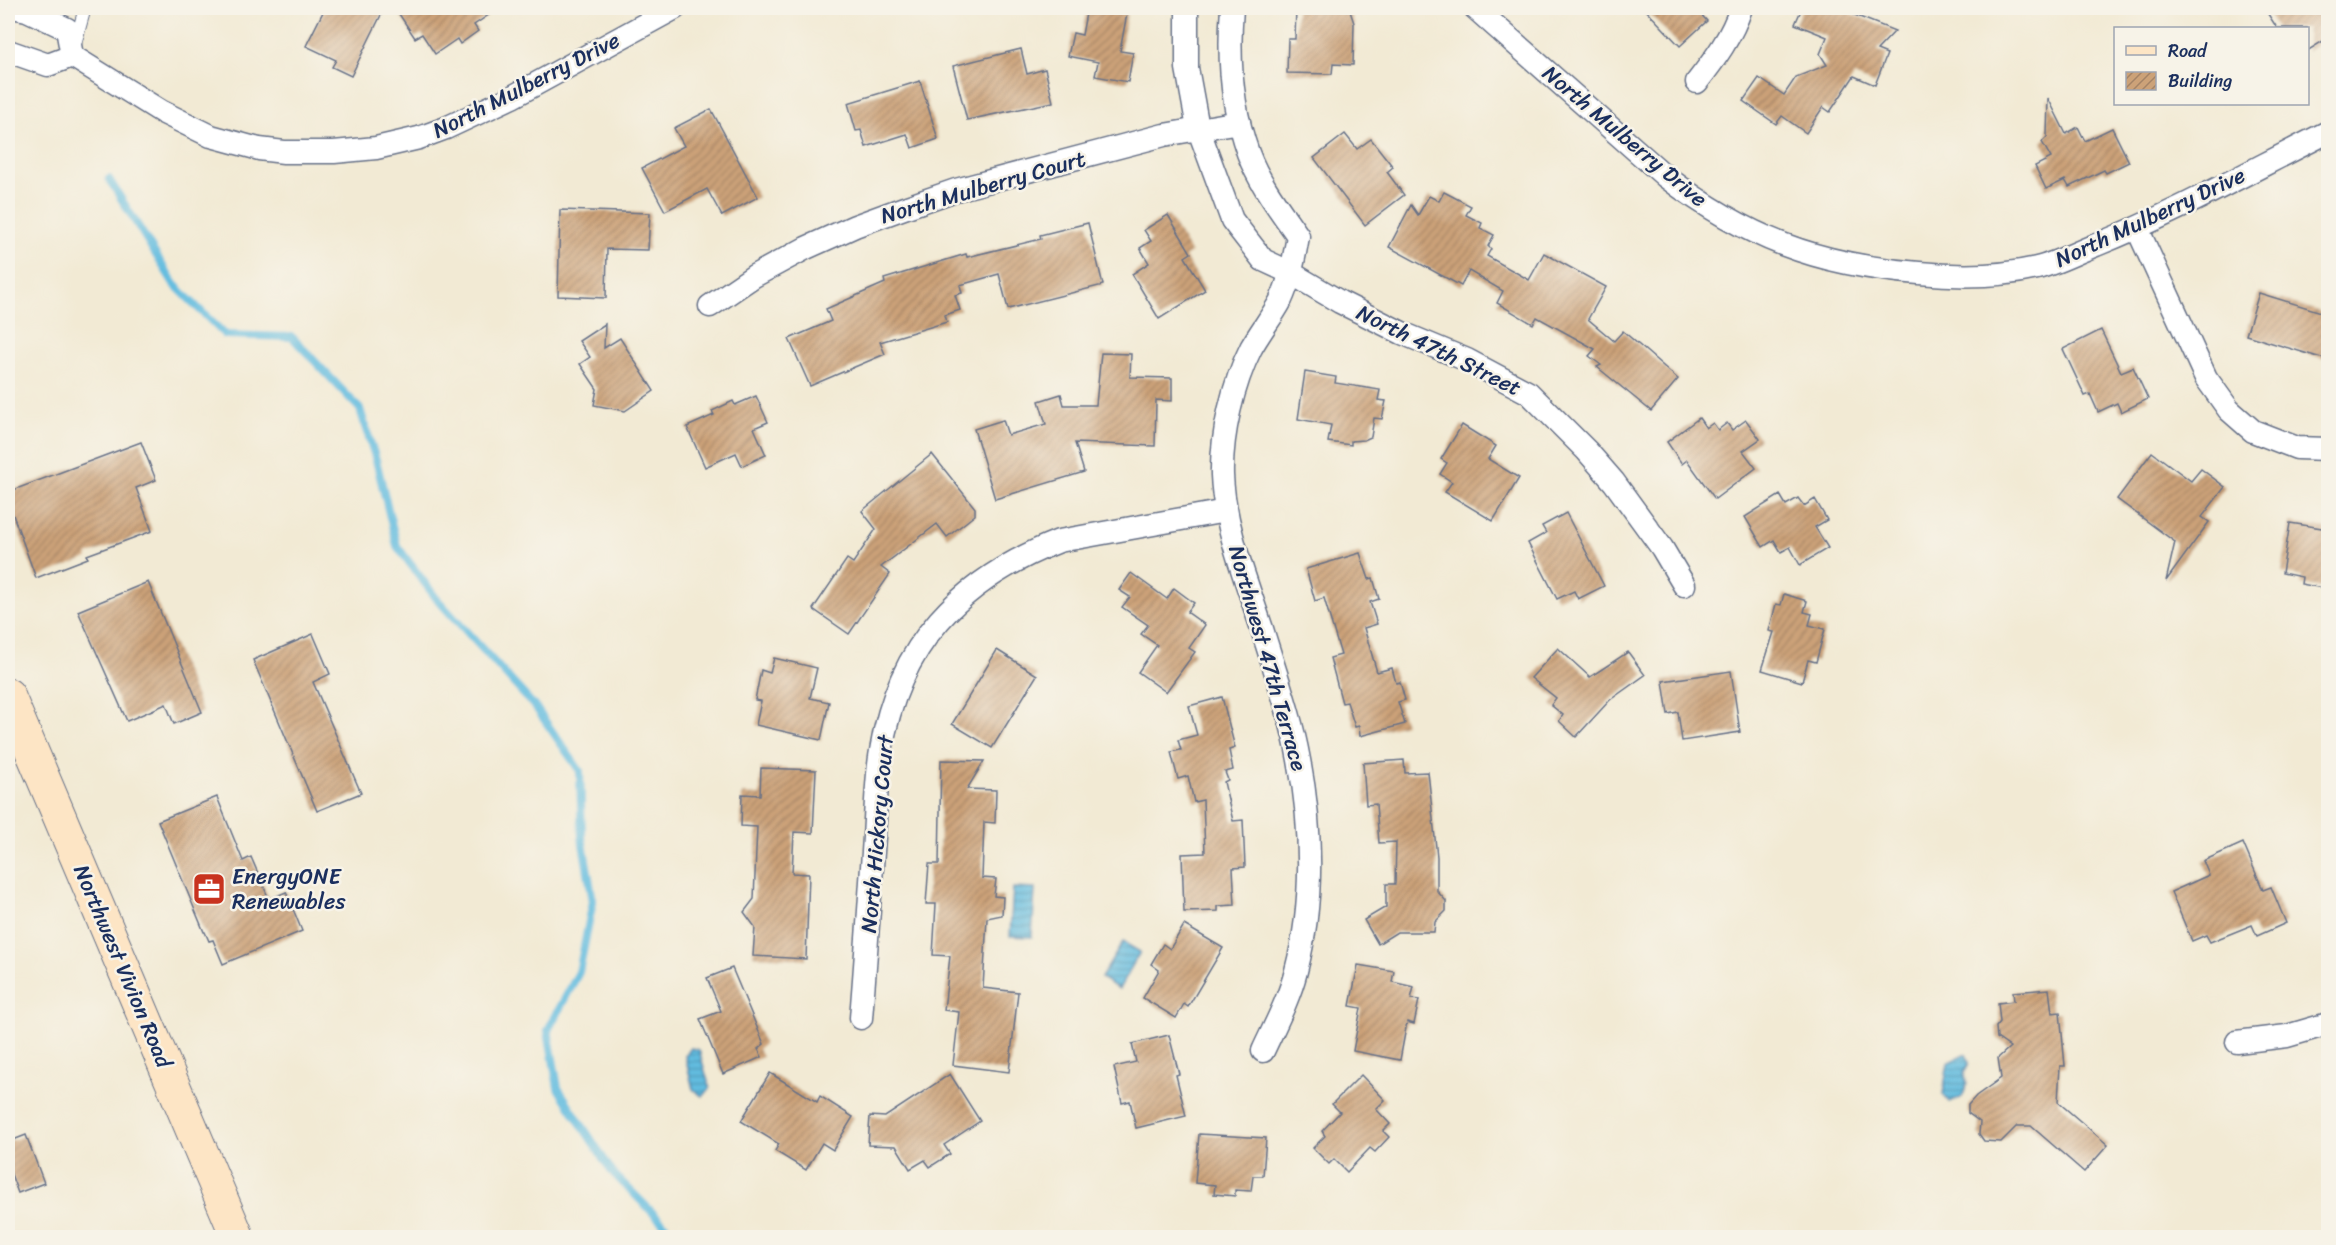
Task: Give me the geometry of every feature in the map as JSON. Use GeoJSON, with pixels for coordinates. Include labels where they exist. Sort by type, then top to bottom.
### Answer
{"type":"FeatureCollection","features":[{"type":"Feature","properties":{"kind":"main road","name":"Northwest Vivion Road"},"geometry":{"type":"LineString","coordinates":[[8,695],[238,1238]]}},
{"type":"Feature","properties":{"kind":"street"},"geometry":{"type":"LineString","coordinates":[[8,51],[48,66],[72,56],[67,29],[27,10],[17,8]]}},
{"type":"Feature","properties":{"kind":"street","name":"North Mulberry Drive"},"geometry":{"type":"LineString","coordinates":[[72,56],[162,112],[211,136],[243,145],[284,152],[334,152],[376,148],[419,138],[446,128],[512,97],[675,8]]}},
{"type":"Feature","properties":{"kind":"street","name":"North 47th Street"},"geometry":{"type":"LineString","coordinates":[[1187,8],[1187,68],[1198,128],[1232,220],[1263,260],[1291,273],[1340,303],[1402,333],[1467,360],[1529,393],[1587,451],[1614,482],[1662,548],[1684,585]]}},
{"type":"Feature","properties":{"kind":"street","name":"Northwest 47th Terrace"},"geometry":{"type":"LineString","coordinates":[[1232,8],[1229,39],[1231,82],[1239,122],[1249,154],[1270,193],[1298,236],[1291,273],[1280,301],[1251,349],[1232,404],[1224,436],[1222,475],[1226,511],[1299,758],[1307,814],[1309,872],[1304,929],[1296,971],[1287,1000],[1263,1051]]}},
{"type":"Feature","properties":{"kind":"street","name":"North Mulberry Drive"},"geometry":{"type":"LineString","coordinates":[[1475,8],[1665,176],[1690,195],[1772,241],[1821,258],[1899,272],[1979,276],[2039,268],[2137,228],[2328,132]]}},
{"type":"Feature","properties":{"kind":"street"},"geometry":{"type":"LineString","coordinates":[[1697,82],[1720,53],[1737,21],[1741,8]]}},
{"type":"Feature","properties":{"kind":"street","name":"North Mulberry Court"},"geometry":{"type":"LineString","coordinates":[[710,306],[754,276],[806,248],[855,226],[904,208],[956,190],[1198,128],[1239,122]]}},
{"type":"Feature","properties":{"kind":"street"},"geometry":{"type":"LineString","coordinates":[[2137,228],[2206,378],[2229,410],[2253,431],[2297,448],[2328,449]]}},
{"type":"Feature","properties":{"kind":"street","name":"North Hickory Court"},"geometry":{"type":"LineString","coordinates":[[861,1018],[881,751],[892,700],[906,667],[921,642],[939,619],[982,580],[1037,550],[1059,541],[1226,511]]}},
{"type":"Feature","properties":{"kind":"street"},"geometry":{"type":"LineString","coordinates":[[2237,1042],[2287,1036],[2328,1024]]}},
{"type":"Feature","properties":{"kind":"lane"},"geometry":{"type":"LineString","coordinates":[[72,56],[85,8]]}},
{"type":"Feature","properties":{"kind":"water"},"geometry":{"type":"Polygon","coordinates":[[[1013,888],[1035,889],[1032,937],[1010,936],[1013,888]]]}},
{"type":"Feature","properties":{"kind":"water"},"geometry":{"type":"Polygon","coordinates":[[[1123,942],[1140,952],[1119,989],[1101,978],[1123,942]]]}},
{"type":"Feature","properties":{"kind":"water"},"geometry":{"type":"Polygon","coordinates":[[[691,1048],[699,1050],[710,1089],[702,1096],[693,1089],[685,1056],[691,1048]]]}},
{"type":"Feature","properties":{"kind":"water"},"geometry":{"type":"Polygon","coordinates":[[[1966,1054],[1969,1063],[1964,1072],[1967,1085],[1962,1097],[1950,1103],[1943,1094],[1948,1063],[1966,1054]]]}},
{"type":"Feature","properties":{"kind":"building"},"geometry":{"type":"Polygon","coordinates":[[[325,8],[370,8],[382,13],[351,76],[332,67],[336,60],[306,46],[325,8]]]}},
{"type":"Feature","properties":{"kind":"building"},"geometry":{"type":"Polygon","coordinates":[[[395,8],[499,8],[474,25],[478,31],[460,44],[457,39],[435,54],[422,34],[415,38],[395,8]]]}},
{"type":"Feature","properties":{"kind":"building"},"geometry":{"type":"Polygon","coordinates":[[[1087,8],[1128,8],[1120,51],[1133,53],[1128,82],[1095,76],[1098,62],[1068,56],[1073,33],[1082,35],[1087,8]]]}},
{"type":"Feature","properties":{"kind":"building"},"geometry":{"type":"Polygon","coordinates":[[[1296,8],[1349,8],[1354,23],[1353,65],[1333,64],[1332,74],[1287,73],[1288,39],[1295,39],[1296,8]]]}},
{"type":"Feature","properties":{"kind":"building"},"geometry":{"type":"Polygon","coordinates":[[[1644,8],[1695,8],[1707,21],[1680,46],[1644,8]]]}},
{"type":"Feature","properties":{"kind":"building"},"geometry":{"type":"Polygon","coordinates":[[[1802,8],[1837,8],[1895,31],[1877,50],[1887,54],[1875,85],[1854,76],[1830,112],[1823,107],[1806,133],[1782,116],[1776,124],[1743,101],[1759,78],[1784,95],[1796,77],[1827,65],[1820,54],[1827,37],[1795,24],[1802,8]]]}},
{"type":"Feature","properties":{"kind":"building"},"geometry":{"type":"Polygon","coordinates":[[[2264,8],[2328,8],[2328,38],[2309,50],[2309,27],[2276,27],[2264,8]]]}},
{"type":"Feature","properties":{"kind":"building"},"geometry":{"type":"Polygon","coordinates":[[[1021,49],[1027,74],[1045,69],[1053,102],[967,120],[953,66],[1021,49]]]}},
{"type":"Feature","properties":{"kind":"building"},"geometry":{"type":"Polygon","coordinates":[[[920,81],[938,139],[912,148],[907,134],[866,147],[861,130],[856,131],[848,103],[920,81]]]}},
{"type":"Feature","properties":{"kind":"building"},"geometry":{"type":"Polygon","coordinates":[[[2048,98],[2066,134],[2078,127],[2085,141],[2112,128],[2129,162],[2106,173],[2104,170],[2069,187],[2065,180],[2046,189],[2035,166],[2051,158],[2042,142],[2047,137],[2048,98]]]}},
{"type":"Feature","properties":{"kind":"building"},"geometry":{"type":"Polygon","coordinates":[[[711,109],[758,197],[722,216],[707,189],[665,211],[642,168],[684,146],[674,128],[711,109]]]}},
{"type":"Feature","properties":{"kind":"building"},"geometry":{"type":"Polygon","coordinates":[[[1345,134],[1357,149],[1371,139],[1393,167],[1387,172],[1404,195],[1365,225],[1314,158],[1345,134]]]}},
{"type":"Feature","properties":{"kind":"building"},"geometry":{"type":"Polygon","coordinates":[[[1444,192],[1471,206],[1466,215],[1482,223],[1480,228],[1494,235],[1488,246],[1491,249],[1487,256],[1529,280],[1544,253],[1606,287],[1588,319],[1614,341],[1623,331],[1678,379],[1651,411],[1597,367],[1601,365],[1589,356],[1595,349],[1537,317],[1533,324],[1497,303],[1503,291],[1469,271],[1461,286],[1389,247],[1411,205],[1418,215],[1429,196],[1439,201],[1444,192]]]}},
{"type":"Feature","properties":{"kind":"building"},"geometry":{"type":"Polygon","coordinates":[[[560,210],[650,213],[648,250],[607,249],[606,298],[558,296],[560,210]]]}},
{"type":"Feature","properties":{"kind":"building"},"geometry":{"type":"Polygon","coordinates":[[[1168,215],[1191,253],[1185,257],[1205,290],[1159,319],[1132,274],[1149,263],[1140,248],[1151,241],[1144,230],[1168,215]]]}},
{"type":"Feature","properties":{"kind":"building"},"geometry":{"type":"Polygon","coordinates":[[[1088,223],[1103,285],[1008,309],[999,274],[960,285],[962,293],[955,295],[960,310],[945,315],[947,322],[880,342],[885,354],[810,386],[789,339],[831,321],[826,309],[885,283],[884,279],[966,254],[967,257],[1041,239],[1040,235],[1088,223]]]}},
{"type":"Feature","properties":{"kind":"building"},"geometry":{"type":"Polygon","coordinates":[[[2259,293],[2328,314],[2328,360],[2246,335],[2259,293]]]}},
{"type":"Feature","properties":{"kind":"building"},"geometry":{"type":"Polygon","coordinates":[[[605,324],[604,348],[620,338],[654,391],[625,411],[594,405],[597,389],[580,364],[590,357],[579,341],[605,324]]]}},
{"type":"Feature","properties":{"kind":"building"},"geometry":{"type":"Polygon","coordinates":[[[2101,330],[2121,372],[2133,367],[2148,399],[2121,412],[2117,403],[2098,412],[2090,394],[2085,396],[2063,349],[2101,330]]]}},
{"type":"Feature","properties":{"kind":"building"},"geometry":{"type":"Polygon","coordinates":[[[1101,353],[1131,354],[1130,377],[1172,378],[1172,401],[1156,400],[1155,446],[1075,443],[1084,472],[995,499],[974,429],[1003,420],[1008,435],[1046,424],[1039,401],[1061,394],[1064,405],[1096,405],[1101,353]]]}},
{"type":"Feature","properties":{"kind":"building"},"geometry":{"type":"Polygon","coordinates":[[[1305,372],[1336,377],[1335,383],[1380,390],[1378,400],[1386,401],[1382,419],[1374,418],[1371,437],[1351,441],[1351,445],[1328,442],[1331,425],[1298,419],[1305,372]]]}},
{"type":"Feature","properties":{"kind":"building"},"geometry":{"type":"Polygon","coordinates":[[[756,396],[768,422],[754,428],[766,455],[742,466],[736,453],[705,467],[687,427],[714,415],[712,411],[733,401],[735,405],[756,396]]]}},
{"type":"Feature","properties":{"kind":"building"},"geometry":{"type":"Polygon","coordinates":[[[1699,418],[1706,428],[1713,423],[1718,430],[1727,423],[1732,430],[1746,420],[1760,439],[1743,451],[1756,468],[1715,499],[1687,460],[1682,464],[1667,442],[1699,418]]]}},
{"type":"Feature","properties":{"kind":"building"},"geometry":{"type":"Polygon","coordinates":[[[1462,425],[1496,446],[1488,459],[1519,478],[1493,521],[1445,492],[1452,482],[1440,474],[1447,463],[1441,459],[1462,425]]]}},
{"type":"Feature","properties":{"kind":"building"},"geometry":{"type":"Polygon","coordinates":[[[141,442],[156,480],[136,488],[152,531],[87,555],[88,558],[36,578],[8,501],[8,492],[141,442]]]}},
{"type":"Feature","properties":{"kind":"building"},"geometry":{"type":"Polygon","coordinates":[[[2152,452],[2191,481],[2201,469],[2225,487],[2202,517],[2209,522],[2166,581],[2175,542],[2117,499],[2152,452]]]}},
{"type":"Feature","properties":{"kind":"building"},"geometry":{"type":"Polygon","coordinates":[[[932,454],[975,508],[975,515],[947,537],[937,524],[881,567],[890,574],[849,634],[813,609],[847,559],[853,563],[876,529],[862,511],[932,454]]]}},
{"type":"Feature","properties":{"kind":"building"},"geometry":{"type":"Polygon","coordinates":[[[1780,495],[1786,505],[1798,498],[1804,506],[1815,499],[1827,520],[1815,527],[1828,548],[1800,565],[1790,547],[1781,552],[1774,540],[1763,547],[1745,517],[1780,495]]]}},
{"type":"Feature","properties":{"kind":"building"},"geometry":{"type":"Polygon","coordinates":[[[1566,513],[1604,586],[1578,599],[1574,591],[1557,599],[1528,543],[1546,533],[1542,526],[1566,513]]]}},
{"type":"Feature","properties":{"kind":"building"},"geometry":{"type":"Polygon","coordinates":[[[2290,523],[2328,529],[2328,589],[2301,584],[2302,577],[2282,573],[2290,523]]]}},
{"type":"Feature","properties":{"kind":"building"},"geometry":{"type":"Polygon","coordinates":[[[1360,553],[1369,579],[1373,578],[1379,599],[1370,602],[1377,624],[1364,628],[1377,672],[1392,668],[1396,683],[1400,682],[1405,700],[1398,702],[1405,724],[1360,736],[1359,726],[1355,727],[1347,702],[1342,703],[1330,658],[1341,655],[1324,598],[1315,601],[1306,569],[1360,553]]]}},
{"type":"Feature","properties":{"kind":"building"},"geometry":{"type":"Polygon","coordinates":[[[1131,573],[1167,599],[1174,588],[1194,603],[1187,612],[1205,625],[1189,648],[1195,652],[1166,692],[1138,672],[1157,645],[1141,634],[1148,625],[1122,607],[1130,597],[1119,590],[1131,573]]]}},
{"type":"Feature","properties":{"kind":"building"},"geometry":{"type":"Polygon","coordinates":[[[148,582],[202,712],[174,724],[166,704],[127,721],[78,611],[148,582]]]}},
{"type":"Feature","properties":{"kind":"building"},"geometry":{"type":"Polygon","coordinates":[[[1784,594],[1807,601],[1804,612],[1812,614],[1809,625],[1825,629],[1816,662],[1808,660],[1802,682],[1762,670],[1774,632],[1769,631],[1776,604],[1781,605],[1784,594]]]}},
{"type":"Feature","properties":{"kind":"building"},"geometry":{"type":"Polygon","coordinates":[[[313,634],[330,674],[313,682],[361,793],[317,811],[253,660],[313,634]]]}},
{"type":"Feature","properties":{"kind":"building"},"geometry":{"type":"Polygon","coordinates":[[[1558,648],[1590,677],[1628,652],[1645,675],[1610,700],[1576,737],[1559,721],[1563,715],[1551,705],[1556,698],[1531,678],[1558,648]]]}},
{"type":"Feature","properties":{"kind":"building"},"geometry":{"type":"Polygon","coordinates":[[[997,650],[1037,675],[992,748],[952,724],[997,650]]]}},
{"type":"Feature","properties":{"kind":"building"},"geometry":{"type":"Polygon","coordinates":[[[774,658],[817,668],[810,698],[829,702],[821,740],[756,725],[761,701],[755,700],[761,670],[770,673],[774,658]]]}},
{"type":"Feature","properties":{"kind":"building"},"geometry":{"type":"Polygon","coordinates":[[[1731,671],[1740,732],[1682,741],[1678,712],[1668,714],[1663,681],[1731,671]]]}},
{"type":"Feature","properties":{"kind":"building"},"geometry":{"type":"Polygon","coordinates":[[[1222,697],[1235,748],[1229,750],[1233,770],[1225,772],[1228,780],[1224,782],[1233,821],[1243,820],[1245,867],[1233,868],[1235,905],[1218,906],[1218,911],[1184,912],[1182,854],[1205,853],[1203,800],[1194,802],[1188,776],[1178,779],[1171,752],[1181,750],[1178,740],[1197,735],[1189,706],[1222,697]]]}},
{"type":"Feature","properties":{"kind":"building"},"geometry":{"type":"Polygon","coordinates":[[[941,760],[984,761],[967,789],[996,790],[995,823],[984,822],[982,878],[996,879],[994,896],[1003,897],[1002,915],[987,918],[983,988],[1018,992],[1009,1072],[953,1065],[959,1012],[944,1010],[950,956],[933,955],[936,904],[926,904],[929,864],[939,864],[941,760]]]}},
{"type":"Feature","properties":{"kind":"building"},"geometry":{"type":"Polygon","coordinates":[[[1404,760],[1405,773],[1428,772],[1437,857],[1437,891],[1446,901],[1446,911],[1435,922],[1434,932],[1397,932],[1378,944],[1364,920],[1386,907],[1386,884],[1395,884],[1396,842],[1379,843],[1376,804],[1366,805],[1363,763],[1404,760]]]}},
{"type":"Feature","properties":{"kind":"building"},"geometry":{"type":"Polygon","coordinates":[[[761,768],[816,770],[813,833],[794,832],[792,873],[809,874],[806,959],[753,956],[755,927],[744,912],[754,899],[757,827],[741,826],[742,794],[760,795],[761,768]]]}},
{"type":"Feature","properties":{"kind":"building"},"geometry":{"type":"Polygon","coordinates":[[[217,797],[243,861],[251,857],[269,899],[286,892],[302,931],[223,964],[213,940],[209,941],[204,932],[158,821],[217,797]]]}},
{"type":"Feature","properties":{"kind":"building"},"geometry":{"type":"Polygon","coordinates":[[[2243,843],[2263,890],[2271,887],[2286,923],[2257,936],[2252,925],[2210,942],[2206,935],[2192,941],[2171,892],[2209,875],[2203,861],[2243,843]]]}},
{"type":"Feature","properties":{"kind":"building"},"geometry":{"type":"Polygon","coordinates":[[[1184,925],[1223,948],[1188,1007],[1184,1004],[1176,1018],[1143,998],[1159,970],[1151,964],[1163,944],[1170,949],[1184,925]]]}},
{"type":"Feature","properties":{"kind":"building"},"geometry":{"type":"Polygon","coordinates":[[[1358,965],[1394,971],[1392,982],[1414,987],[1411,999],[1419,1000],[1414,1024],[1407,1022],[1400,1060],[1353,1051],[1361,1008],[1350,1006],[1358,965]]]}},
{"type":"Feature","properties":{"kind":"building"},"geometry":{"type":"Polygon","coordinates":[[[732,968],[764,1044],[758,1049],[762,1057],[723,1074],[700,1019],[721,1011],[707,978],[732,968]]]}},
{"type":"Feature","properties":{"kind":"building"},"geometry":{"type":"Polygon","coordinates":[[[2049,989],[2052,1013],[2060,1012],[2065,1066],[2060,1066],[2058,1102],[2108,1145],[2084,1172],[2031,1126],[2017,1126],[2001,1142],[1984,1141],[1979,1134],[1980,1122],[1968,1113],[1968,1105],[1976,1096],[2001,1078],[1998,1058],[2010,1047],[1997,1038],[1996,1027],[2000,1022],[1998,1003],[2014,1001],[2013,992],[2049,989]]]}},
{"type":"Feature","properties":{"kind":"building"},"geometry":{"type":"Polygon","coordinates":[[[1169,1035],[1186,1116],[1136,1128],[1130,1101],[1122,1103],[1114,1067],[1136,1062],[1132,1044],[1169,1035]]]}},
{"type":"Feature","properties":{"kind":"building"},"geometry":{"type":"Polygon","coordinates":[[[770,1073],[817,1102],[820,1096],[853,1117],[833,1150],[822,1143],[806,1170],[775,1151],[779,1144],[741,1121],[770,1073]]]}},
{"type":"Feature","properties":{"kind":"building"},"geometry":{"type":"Polygon","coordinates":[[[950,1074],[980,1121],[944,1145],[950,1154],[930,1167],[925,1160],[910,1169],[896,1146],[868,1145],[870,1116],[885,1117],[950,1074]]]}},
{"type":"Feature","properties":{"kind":"building"},"geometry":{"type":"Polygon","coordinates":[[[1361,1075],[1385,1100],[1376,1109],[1390,1124],[1383,1131],[1389,1137],[1375,1152],[1370,1148],[1347,1172],[1334,1159],[1329,1164],[1313,1148],[1325,1136],[1322,1131],[1340,1112],[1332,1104],[1361,1075]]]}},
{"type":"Feature","properties":{"kind":"building"},"geometry":{"type":"Polygon","coordinates":[[[1199,1134],[1266,1138],[1263,1176],[1253,1176],[1251,1191],[1235,1190],[1235,1196],[1214,1194],[1215,1185],[1195,1183],[1199,1134]]]}},
{"type":"Feature","properties":{"kind":"building"},"geometry":{"type":"Polygon","coordinates":[[[26,1135],[44,1183],[18,1193],[8,1166],[8,1142],[26,1135]]]}},
{"type":"Feature","properties":{"kind":"waterway"},"geometry":{"type":"LineString","coordinates":[[109,179],[174,284],[225,335],[292,337],[360,409],[376,460],[397,546],[436,598],[536,708],[580,771],[582,838],[593,901],[579,972],[548,1030],[558,1088],[612,1172],[678,1238]]}},
{"type":"Feature","properties":{"kind":"place","name":"EnergyONE Renewables"},"geometry":{"type":"Point","coordinates":[209,889]}}]}
